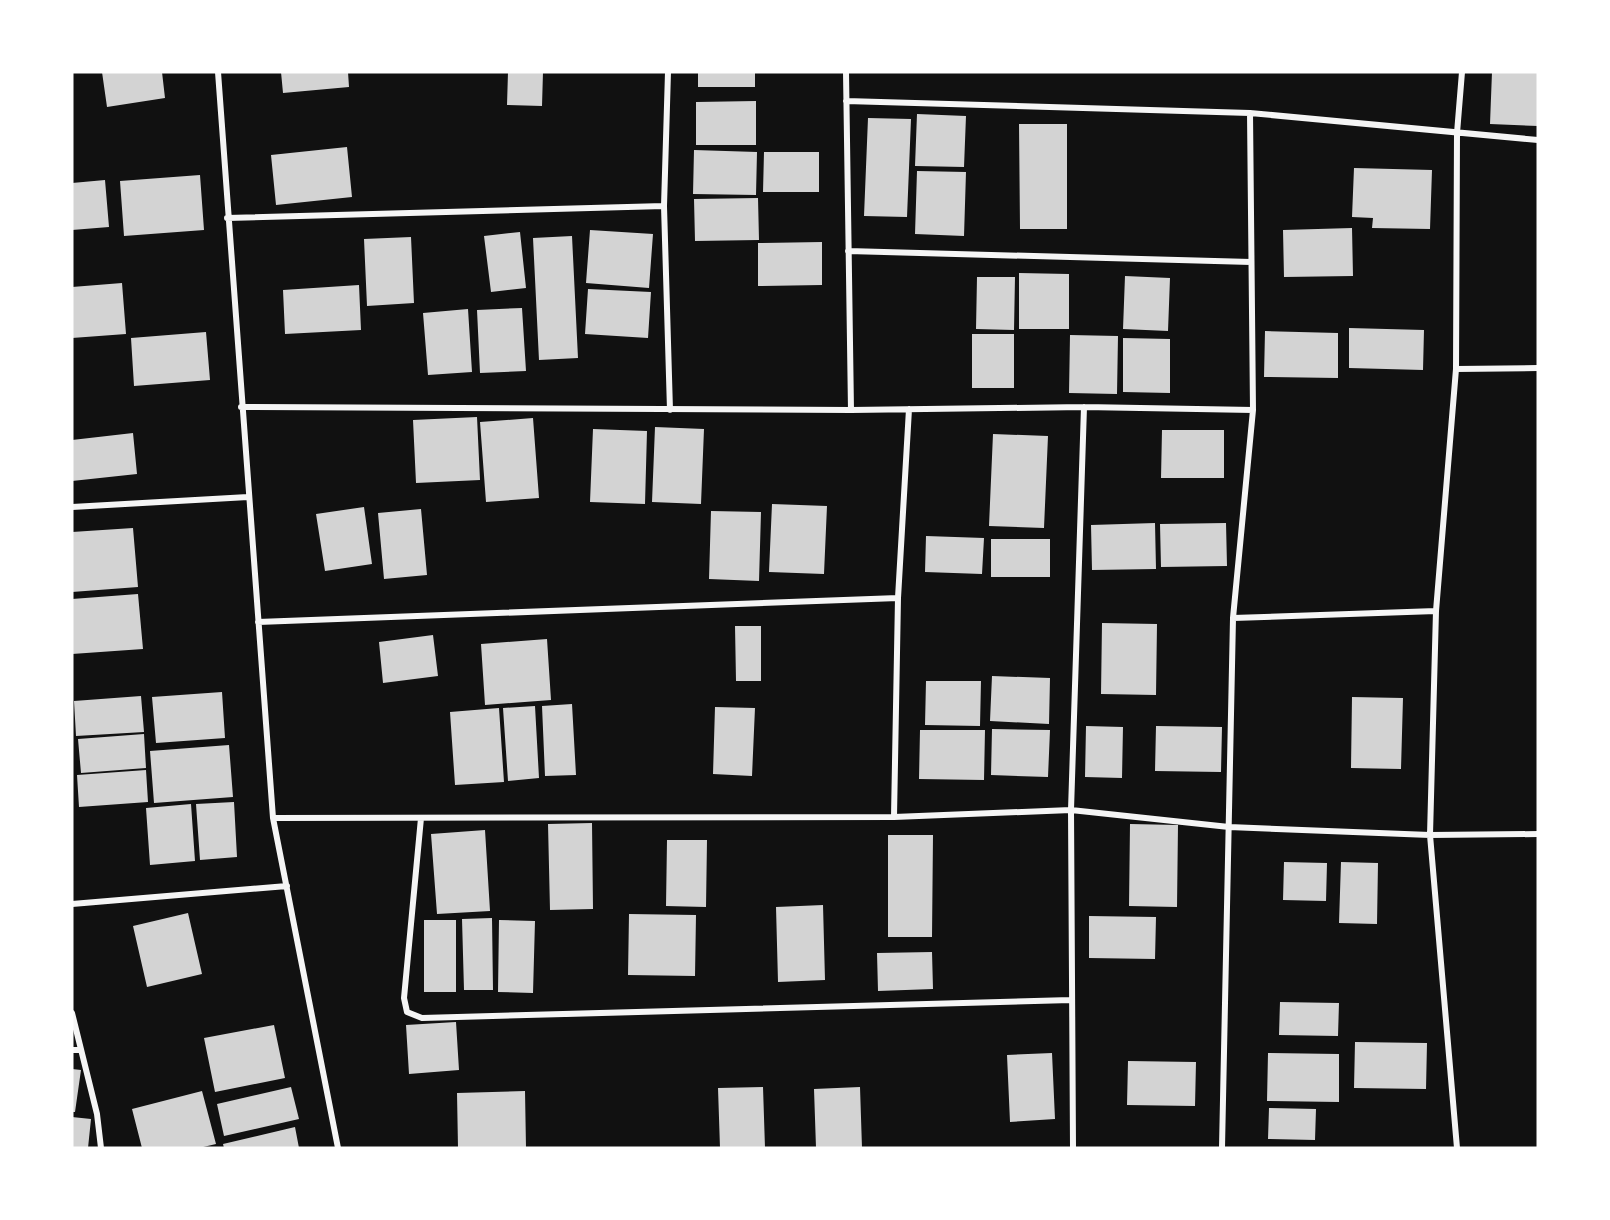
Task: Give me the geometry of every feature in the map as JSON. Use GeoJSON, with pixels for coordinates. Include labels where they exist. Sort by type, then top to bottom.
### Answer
{"type":"FeatureCollection","features":[{"type":"Feature","properties":{"kind":"street"},"geometry":{"type":"LineString","coordinates":[[218,72],[273,818],[338,1148]]}},
{"type":"Feature","properties":{"kind":"street"},"geometry":{"type":"LineString","coordinates":[[668,72],[664,206],[670,410]]}},
{"type":"Feature","properties":{"kind":"street"},"geometry":{"type":"LineString","coordinates":[[846,72],[851,410]]}},
{"type":"Feature","properties":{"kind":"street"},"geometry":{"type":"LineString","coordinates":[[1457,1148],[1430,835],[1436,611],[1456,369],[1457,133],[1462,72]]}},
{"type":"Feature","properties":{"kind":"street"},"geometry":{"type":"LineString","coordinates":[[846,101],[1250,113],[1538,140]]}},
{"type":"Feature","properties":{"kind":"street"},"geometry":{"type":"LineString","coordinates":[[1222,1148],[1233,618],[1253,410],[1250,113]]}},
{"type":"Feature","properties":{"kind":"street"},"geometry":{"type":"LineString","coordinates":[[227,218],[664,206]]}},
{"type":"Feature","properties":{"kind":"street"},"geometry":{"type":"LineString","coordinates":[[848,251],[1251,261]]}},
{"type":"Feature","properties":{"kind":"street"},"geometry":{"type":"LineString","coordinates":[[1456,369],[1538,368]]}},
{"type":"Feature","properties":{"kind":"street"},"geometry":{"type":"LineString","coordinates":[[241,407],[1253,410]]}},
{"type":"Feature","properties":{"kind":"street"},"geometry":{"type":"LineString","coordinates":[[1073,1148],[1071,810],[1084,408]]}},
{"type":"Feature","properties":{"kind":"street"},"geometry":{"type":"LineString","coordinates":[[894,817],[898,598],[909,409]]}},
{"type":"Feature","properties":{"kind":"street"},"geometry":{"type":"LineString","coordinates":[[72,507],[248,497]]}},
{"type":"Feature","properties":{"kind":"street"},"geometry":{"type":"LineString","coordinates":[[258,622],[898,598]]}},
{"type":"Feature","properties":{"kind":"street"},"geometry":{"type":"LineString","coordinates":[[1233,618],[1436,611]]}},
{"type":"Feature","properties":{"kind":"street"},"geometry":{"type":"LineString","coordinates":[[273,818],[894,817],[1071,810],[1228,827],[1430,835],[1538,834]]}},
{"type":"Feature","properties":{"kind":"street"},"geometry":{"type":"LineString","coordinates":[[421,818],[404,998],[407,1012],[422,1018],[1071,1000]]}},
{"type":"Feature","properties":{"kind":"street"},"geometry":{"type":"LineString","coordinates":[[72,904],[287,886]]}},
{"type":"Feature","properties":{"kind":"street"},"geometry":{"type":"LineString","coordinates":[[72,1013],[97,1114],[101,1148]]}},
{"type":"Feature","properties":{"kind":"street"},"geometry":{"type":"LineString","coordinates":[[72,1050],[81,1050]]}},
{"type":"Feature","properties":{"kind":"building"},"geometry":{"type":"Polygon","coordinates":[[[102,72],[162,72],[165,98],[107,107],[102,72]]]}},
{"type":"Feature","properties":{"kind":"building"},"geometry":{"type":"Polygon","coordinates":[[[281,72],[348,72],[349,87],[283,93],[281,72]]]}},
{"type":"Feature","properties":{"kind":"building"},"geometry":{"type":"Polygon","coordinates":[[[508,72],[543,72],[542,106],[507,105],[508,72]]]}},
{"type":"Feature","properties":{"kind":"building"},"geometry":{"type":"Polygon","coordinates":[[[698,72],[755,72],[755,87],[698,87],[698,72]]]}},
{"type":"Feature","properties":{"kind":"building"},"geometry":{"type":"Polygon","coordinates":[[[1492,72],[1538,72],[1538,126],[1490,124],[1492,72]]]}},
{"type":"Feature","properties":{"kind":"building"},"geometry":{"type":"Polygon","coordinates":[[[756,101],[756,145],[696,145],[696,102],[756,101]]]}},
{"type":"Feature","properties":{"kind":"building"},"geometry":{"type":"Polygon","coordinates":[[[917,114],[966,116],[964,167],[915,166],[917,114]]]}},
{"type":"Feature","properties":{"kind":"building"},"geometry":{"type":"Polygon","coordinates":[[[868,118],[911,119],[907,217],[864,216],[868,118]]]}},
{"type":"Feature","properties":{"kind":"building"},"geometry":{"type":"Polygon","coordinates":[[[1019,124],[1067,124],[1067,229],[1020,229],[1019,124]]]}},
{"type":"Feature","properties":{"kind":"building"},"geometry":{"type":"Polygon","coordinates":[[[347,147],[352,197],[276,205],[271,155],[347,147]]]}},
{"type":"Feature","properties":{"kind":"building"},"geometry":{"type":"Polygon","coordinates":[[[694,150],[757,152],[756,195],[693,194],[694,150]]]}},
{"type":"Feature","properties":{"kind":"building"},"geometry":{"type":"Polygon","coordinates":[[[764,152],[819,152],[819,192],[763,192],[764,152]]]}},
{"type":"Feature","properties":{"kind":"building"},"geometry":{"type":"Polygon","coordinates":[[[1354,168],[1432,170],[1430,229],[1372,228],[1373,218],[1352,217],[1354,168]]]}},
{"type":"Feature","properties":{"kind":"building"},"geometry":{"type":"Polygon","coordinates":[[[917,171],[966,172],[964,236],[915,234],[917,171]]]}},
{"type":"Feature","properties":{"kind":"building"},"geometry":{"type":"Polygon","coordinates":[[[200,175],[204,230],[124,236],[120,181],[200,175]]]}},
{"type":"Feature","properties":{"kind":"building"},"geometry":{"type":"Polygon","coordinates":[[[105,180],[109,227],[72,230],[72,183],[105,180]]]}},
{"type":"Feature","properties":{"kind":"building"},"geometry":{"type":"Polygon","coordinates":[[[758,198],[759,240],[695,241],[694,199],[758,198]]]}},
{"type":"Feature","properties":{"kind":"building"},"geometry":{"type":"Polygon","coordinates":[[[1352,228],[1353,276],[1284,277],[1283,230],[1352,228]]]}},
{"type":"Feature","properties":{"kind":"building"},"geometry":{"type":"Polygon","coordinates":[[[590,230],[653,234],[649,288],[586,283],[590,230]]]}},
{"type":"Feature","properties":{"kind":"building"},"geometry":{"type":"Polygon","coordinates":[[[520,232],[526,288],[491,292],[484,236],[520,232]]]}},
{"type":"Feature","properties":{"kind":"building"},"geometry":{"type":"Polygon","coordinates":[[[572,236],[578,358],[539,360],[533,238],[572,236]]]}},
{"type":"Feature","properties":{"kind":"building"},"geometry":{"type":"Polygon","coordinates":[[[411,237],[414,303],[367,306],[364,239],[411,237]]]}},
{"type":"Feature","properties":{"kind":"building"},"geometry":{"type":"Polygon","coordinates":[[[822,242],[822,285],[758,286],[758,243],[822,242]]]}},
{"type":"Feature","properties":{"kind":"building"},"geometry":{"type":"Polygon","coordinates":[[[1019,273],[1069,274],[1069,329],[1019,329],[1019,273]]]}},
{"type":"Feature","properties":{"kind":"building"},"geometry":{"type":"Polygon","coordinates":[[[1125,276],[1170,278],[1168,331],[1123,329],[1125,276]]]}},
{"type":"Feature","properties":{"kind":"building"},"geometry":{"type":"Polygon","coordinates":[[[977,277],[1015,277],[1014,330],[976,329],[977,277]]]}},
{"type":"Feature","properties":{"kind":"building"},"geometry":{"type":"Polygon","coordinates":[[[122,283],[126,334],[72,338],[72,287],[122,283]]]}},
{"type":"Feature","properties":{"kind":"building"},"geometry":{"type":"Polygon","coordinates":[[[359,285],[361,330],[285,334],[283,290],[359,285]]]}},
{"type":"Feature","properties":{"kind":"building"},"geometry":{"type":"Polygon","coordinates":[[[588,289],[651,292],[648,338],[585,334],[588,289]]]}},
{"type":"Feature","properties":{"kind":"building"},"geometry":{"type":"Polygon","coordinates":[[[522,308],[526,371],[480,373],[477,310],[522,308]]]}},
{"type":"Feature","properties":{"kind":"building"},"geometry":{"type":"Polygon","coordinates":[[[468,309],[472,372],[428,375],[423,313],[468,309]]]}},
{"type":"Feature","properties":{"kind":"building"},"geometry":{"type":"Polygon","coordinates":[[[1349,328],[1424,330],[1423,370],[1349,368],[1349,328]]]}},
{"type":"Feature","properties":{"kind":"building"},"geometry":{"type":"Polygon","coordinates":[[[1265,331],[1338,333],[1338,378],[1264,377],[1265,331]]]}},
{"type":"Feature","properties":{"kind":"building"},"geometry":{"type":"Polygon","coordinates":[[[206,332],[210,380],[134,386],[131,338],[206,332]]]}},
{"type":"Feature","properties":{"kind":"building"},"geometry":{"type":"Polygon","coordinates":[[[972,334],[1014,334],[1014,388],[972,388],[972,334]]]}},
{"type":"Feature","properties":{"kind":"building"},"geometry":{"type":"Polygon","coordinates":[[[1070,335],[1118,336],[1117,394],[1069,393],[1070,335]]]}},
{"type":"Feature","properties":{"kind":"building"},"geometry":{"type":"Polygon","coordinates":[[[1123,338],[1170,339],[1170,393],[1123,392],[1123,338]]]}},
{"type":"Feature","properties":{"kind":"building"},"geometry":{"type":"Polygon","coordinates":[[[477,417],[480,480],[416,483],[413,420],[477,417]]]}},
{"type":"Feature","properties":{"kind":"building"},"geometry":{"type":"Polygon","coordinates":[[[533,418],[539,498],[486,502],[480,422],[533,418]]]}},
{"type":"Feature","properties":{"kind":"building"},"geometry":{"type":"Polygon","coordinates":[[[655,427],[704,429],[701,504],[652,502],[655,427]]]}},
{"type":"Feature","properties":{"kind":"building"},"geometry":{"type":"Polygon","coordinates":[[[593,429],[647,431],[645,504],[590,502],[593,429]]]}},
{"type":"Feature","properties":{"kind":"building"},"geometry":{"type":"Polygon","coordinates":[[[1162,430],[1224,430],[1224,478],[1161,478],[1162,430]]]}},
{"type":"Feature","properties":{"kind":"building"},"geometry":{"type":"Polygon","coordinates":[[[133,433],[137,474],[72,481],[72,440],[133,433]]]}},
{"type":"Feature","properties":{"kind":"building"},"geometry":{"type":"Polygon","coordinates":[[[993,434],[1048,436],[1044,528],[989,526],[993,434]]]}},
{"type":"Feature","properties":{"kind":"building"},"geometry":{"type":"Polygon","coordinates":[[[772,504],[827,506],[824,574],[769,572],[772,504]]]}},
{"type":"Feature","properties":{"kind":"building"},"geometry":{"type":"Polygon","coordinates":[[[364,507],[372,564],[325,571],[316,514],[364,507]]]}},
{"type":"Feature","properties":{"kind":"building"},"geometry":{"type":"Polygon","coordinates":[[[421,509],[427,575],[384,579],[378,513],[421,509]]]}},
{"type":"Feature","properties":{"kind":"building"},"geometry":{"type":"Polygon","coordinates":[[[711,511],[761,512],[759,581],[709,579],[711,511]]]}},
{"type":"Feature","properties":{"kind":"building"},"geometry":{"type":"Polygon","coordinates":[[[1155,523],[1156,569],[1092,570],[1091,525],[1155,523]]]}},
{"type":"Feature","properties":{"kind":"building"},"geometry":{"type":"Polygon","coordinates":[[[1226,523],[1227,566],[1161,567],[1160,524],[1226,523]]]}},
{"type":"Feature","properties":{"kind":"building"},"geometry":{"type":"Polygon","coordinates":[[[133,528],[138,587],[72,592],[72,532],[133,528]]]}},
{"type":"Feature","properties":{"kind":"building"},"geometry":{"type":"Polygon","coordinates":[[[926,536],[984,538],[982,574],[925,572],[926,536]]]}},
{"type":"Feature","properties":{"kind":"building"},"geometry":{"type":"Polygon","coordinates":[[[991,539],[1050,539],[1050,577],[991,577],[991,539]]]}},
{"type":"Feature","properties":{"kind":"building"},"geometry":{"type":"Polygon","coordinates":[[[138,594],[143,649],[72,654],[72,599],[138,594]]]}},
{"type":"Feature","properties":{"kind":"building"},"geometry":{"type":"Polygon","coordinates":[[[1102,623],[1157,624],[1156,695],[1101,694],[1102,623]]]}},
{"type":"Feature","properties":{"kind":"building"},"geometry":{"type":"Polygon","coordinates":[[[735,626],[761,626],[761,681],[736,681],[735,626]]]}},
{"type":"Feature","properties":{"kind":"building"},"geometry":{"type":"Polygon","coordinates":[[[433,635],[438,676],[383,683],[379,642],[433,635]]]}},
{"type":"Feature","properties":{"kind":"building"},"geometry":{"type":"Polygon","coordinates":[[[547,639],[551,700],[485,705],[481,644],[547,639]]]}},
{"type":"Feature","properties":{"kind":"building"},"geometry":{"type":"Polygon","coordinates":[[[992,676],[1050,678],[1049,724],[990,721],[992,676]]]}},
{"type":"Feature","properties":{"kind":"building"},"geometry":{"type":"Polygon","coordinates":[[[926,681],[981,681],[980,726],[925,725],[926,681]]]}},
{"type":"Feature","properties":{"kind":"building"},"geometry":{"type":"Polygon","coordinates":[[[222,692],[225,738],[156,743],[152,697],[222,692]]]}},
{"type":"Feature","properties":{"kind":"building"},"geometry":{"type":"Polygon","coordinates":[[[141,696],[144,732],[76,736],[74,701],[141,696]]]}},
{"type":"Feature","properties":{"kind":"building"},"geometry":{"type":"Polygon","coordinates":[[[1352,697],[1403,698],[1401,769],[1351,768],[1352,697]]]}},
{"type":"Feature","properties":{"kind":"building"},"geometry":{"type":"Polygon","coordinates":[[[572,704],[576,775],[545,776],[542,706],[572,704]]]}},
{"type":"Feature","properties":{"kind":"building"},"geometry":{"type":"Polygon","coordinates":[[[535,706],[539,778],[508,781],[503,708],[535,706]]]}},
{"type":"Feature","properties":{"kind":"building"},"geometry":{"type":"Polygon","coordinates":[[[715,707],[755,708],[752,776],[713,774],[715,707]]]}},
{"type":"Feature","properties":{"kind":"building"},"geometry":{"type":"Polygon","coordinates":[[[499,708],[504,782],[455,785],[450,712],[499,708]]]}},
{"type":"Feature","properties":{"kind":"building"},"geometry":{"type":"Polygon","coordinates":[[[1086,726],[1123,727],[1122,778],[1085,777],[1086,726]]]}},
{"type":"Feature","properties":{"kind":"building"},"geometry":{"type":"Polygon","coordinates":[[[1156,726],[1222,727],[1221,772],[1155,771],[1156,726]]]}},
{"type":"Feature","properties":{"kind":"building"},"geometry":{"type":"Polygon","coordinates":[[[992,729],[1050,730],[1048,777],[991,775],[992,729]]]}},
{"type":"Feature","properties":{"kind":"building"},"geometry":{"type":"Polygon","coordinates":[[[920,730],[985,730],[984,780],[919,779],[920,730]]]}},
{"type":"Feature","properties":{"kind":"building"},"geometry":{"type":"Polygon","coordinates":[[[144,734],[146,768],[81,773],[78,739],[144,734]]]}},
{"type":"Feature","properties":{"kind":"building"},"geometry":{"type":"Polygon","coordinates":[[[229,745],[233,797],[154,803],[150,751],[229,745]]]}},
{"type":"Feature","properties":{"kind":"building"},"geometry":{"type":"Polygon","coordinates":[[[146,770],[148,802],[79,807],[77,775],[146,770]]]}},
{"type":"Feature","properties":{"kind":"building"},"geometry":{"type":"Polygon","coordinates":[[[234,802],[237,857],[200,860],[196,804],[234,802]]]}},
{"type":"Feature","properties":{"kind":"building"},"geometry":{"type":"Polygon","coordinates":[[[191,804],[195,861],[150,865],[146,808],[191,804]]]}},
{"type":"Feature","properties":{"kind":"building"},"geometry":{"type":"Polygon","coordinates":[[[592,823],[593,909],[550,910],[548,824],[592,823]]]}},
{"type":"Feature","properties":{"kind":"building"},"geometry":{"type":"Polygon","coordinates":[[[1130,824],[1178,825],[1177,907],[1129,906],[1130,824]]]}},
{"type":"Feature","properties":{"kind":"building"},"geometry":{"type":"Polygon","coordinates":[[[485,830],[490,911],[437,914],[431,834],[485,830]]]}},
{"type":"Feature","properties":{"kind":"building"},"geometry":{"type":"Polygon","coordinates":[[[888,835],[933,835],[932,937],[888,937],[888,835]]]}},
{"type":"Feature","properties":{"kind":"building"},"geometry":{"type":"Polygon","coordinates":[[[667,840],[707,840],[706,907],[666,906],[667,840]]]}},
{"type":"Feature","properties":{"kind":"building"},"geometry":{"type":"Polygon","coordinates":[[[1284,862],[1327,863],[1326,901],[1283,900],[1284,862]]]}},
{"type":"Feature","properties":{"kind":"building"},"geometry":{"type":"Polygon","coordinates":[[[1341,862],[1378,863],[1377,924],[1339,923],[1341,862]]]}},
{"type":"Feature","properties":{"kind":"building"},"geometry":{"type":"Polygon","coordinates":[[[823,905],[825,980],[778,982],[776,907],[823,905]]]}},
{"type":"Feature","properties":{"kind":"building"},"geometry":{"type":"Polygon","coordinates":[[[188,913],[202,974],[147,987],[133,926],[188,913]]]}},
{"type":"Feature","properties":{"kind":"building"},"geometry":{"type":"Polygon","coordinates":[[[629,914],[696,915],[695,976],[628,975],[629,914]]]}},
{"type":"Feature","properties":{"kind":"building"},"geometry":{"type":"Polygon","coordinates":[[[1089,916],[1156,917],[1155,959],[1089,958],[1089,916]]]}},
{"type":"Feature","properties":{"kind":"building"},"geometry":{"type":"Polygon","coordinates":[[[492,918],[493,990],[464,990],[462,919],[492,918]]]}},
{"type":"Feature","properties":{"kind":"building"},"geometry":{"type":"Polygon","coordinates":[[[424,920],[456,920],[456,992],[424,992],[424,920]]]}},
{"type":"Feature","properties":{"kind":"building"},"geometry":{"type":"Polygon","coordinates":[[[499,920],[535,921],[533,993],[498,992],[499,920]]]}},
{"type":"Feature","properties":{"kind":"building"},"geometry":{"type":"Polygon","coordinates":[[[932,952],[933,989],[878,991],[877,953],[932,952]]]}},
{"type":"Feature","properties":{"kind":"building"},"geometry":{"type":"Polygon","coordinates":[[[1280,1002],[1339,1003],[1338,1036],[1279,1035],[1280,1002]]]}},
{"type":"Feature","properties":{"kind":"building"},"geometry":{"type":"Polygon","coordinates":[[[456,1022],[459,1070],[409,1074],[406,1025],[456,1022]]]}},
{"type":"Feature","properties":{"kind":"building"},"geometry":{"type":"Polygon","coordinates":[[[274,1025],[285,1078],[215,1092],[204,1038],[274,1025]]]}},
{"type":"Feature","properties":{"kind":"building"},"geometry":{"type":"Polygon","coordinates":[[[1355,1042],[1427,1043],[1426,1089],[1354,1088],[1355,1042]]]}},
{"type":"Feature","properties":{"kind":"building"},"geometry":{"type":"Polygon","coordinates":[[[1052,1053],[1055,1119],[1010,1122],[1007,1055],[1052,1053]]]}},
{"type":"Feature","properties":{"kind":"building"},"geometry":{"type":"Polygon","coordinates":[[[1268,1053],[1339,1054],[1339,1102],[1267,1101],[1268,1053]]]}},
{"type":"Feature","properties":{"kind":"building"},"geometry":{"type":"Polygon","coordinates":[[[1128,1061],[1196,1062],[1195,1106],[1127,1105],[1128,1061]]]}},
{"type":"Feature","properties":{"kind":"building"},"geometry":{"type":"Polygon","coordinates":[[[72,1069],[81,1070],[75,1112],[72,1112],[72,1069]]]}},
{"type":"Feature","properties":{"kind":"building"},"geometry":{"type":"Polygon","coordinates":[[[291,1087],[299,1119],[224,1136],[217,1104],[291,1087]]]}},
{"type":"Feature","properties":{"kind":"building"},"geometry":{"type":"Polygon","coordinates":[[[763,1087],[765,1148],[720,1148],[718,1088],[763,1087]]]}},
{"type":"Feature","properties":{"kind":"building"},"geometry":{"type":"Polygon","coordinates":[[[860,1087],[862,1148],[816,1148],[814,1089],[860,1087]]]}},
{"type":"Feature","properties":{"kind":"building"},"geometry":{"type":"Polygon","coordinates":[[[202,1091],[216,1144],[199,1148],[142,1148],[132,1109],[202,1091]]]}},
{"type":"Feature","properties":{"kind":"building"},"geometry":{"type":"Polygon","coordinates":[[[525,1091],[526,1148],[458,1148],[457,1093],[525,1091]]]}},
{"type":"Feature","properties":{"kind":"building"},"geometry":{"type":"Polygon","coordinates":[[[1269,1108],[1316,1109],[1315,1140],[1268,1139],[1269,1108]]]}},
{"type":"Feature","properties":{"kind":"building"},"geometry":{"type":"Polygon","coordinates":[[[72,1117],[91,1119],[88,1148],[72,1148],[72,1117]]]}},
{"type":"Feature","properties":{"kind":"building"},"geometry":{"type":"Polygon","coordinates":[[[295,1127],[299,1148],[224,1148],[223,1144],[295,1127]]]}}]}
